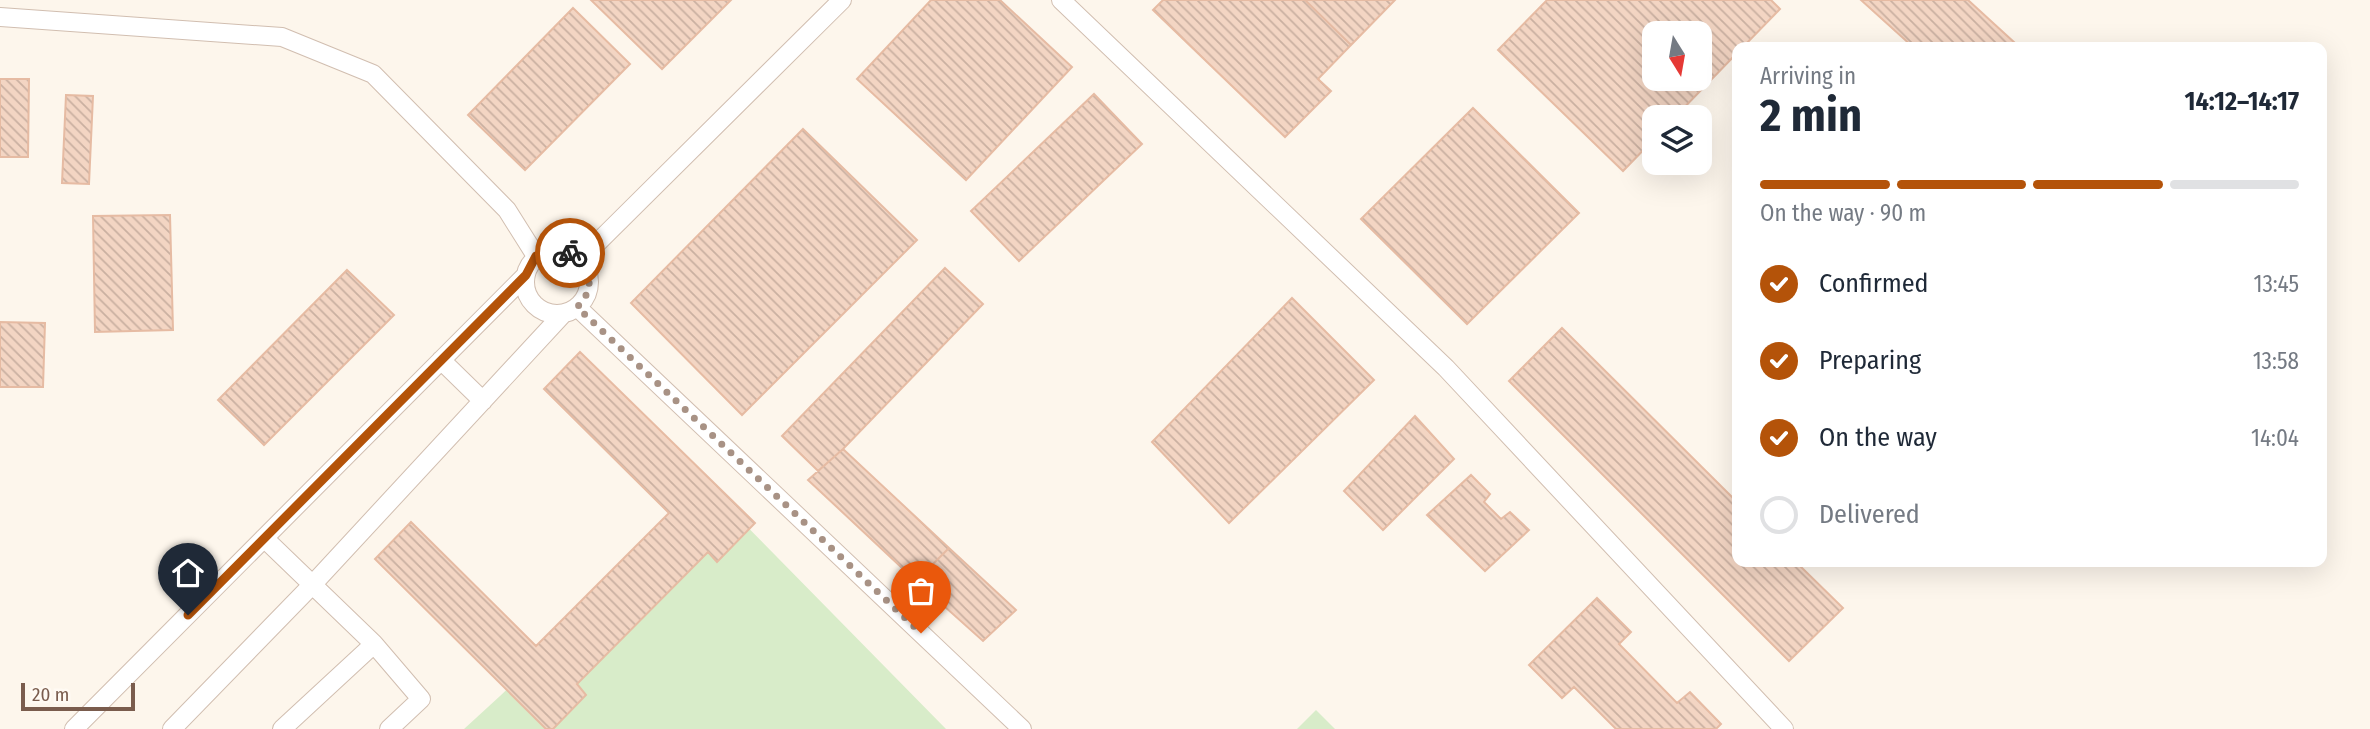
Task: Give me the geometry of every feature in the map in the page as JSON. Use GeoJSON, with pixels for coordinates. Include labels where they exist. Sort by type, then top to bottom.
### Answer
{"type":"FeatureCollection","features":[{"type":"Feature","properties":{"kind":"lane"},"geometry":{"type":"LineString","coordinates":[[580,260],[842,0]]}},
{"type":"Feature","properties":{"kind":"lane"},"geometry":{"type":"LineString","coordinates":[[1069,4],[1446,368],[1784,729]]}},
{"type":"Feature","properties":{"kind":"lane"},"geometry":{"type":"LineString","coordinates":[[0,17],[282,37],[373,74],[507,210],[536,256]]}},
{"type":"Feature","properties":{"kind":"lane"},"geometry":{"type":"LineString","coordinates":[[74,729],[526,275],[536,256],[557,250],[567,251],[580,260],[589,274],[587,295],[173,729]]}},
{"type":"Feature","properties":{"kind":"lane"},"geometry":{"type":"LineString","coordinates":[[526,275],[527,296],[533,304],[552,314],[570,311]]}},
{"type":"Feature","properties":{"kind":"lane"},"geometry":{"type":"LineString","coordinates":[[570,311],[1023,729]]}},
{"type":"Feature","properties":{"kind":"lane"},"geometry":{"type":"LineString","coordinates":[[441,360],[483,401]]}},
{"type":"Feature","properties":{"kind":"lane"},"geometry":{"type":"LineString","coordinates":[[264,538],[374,644],[421,699],[389,729]]}},
{"type":"Feature","properties":{"kind":"lane"},"geometry":{"type":"LineString","coordinates":[[282,729],[374,644]]}},
{"type":"Feature","properties":{"kind":"green space"},"geometry":{"type":"Polygon","coordinates":[[[715,494],[946,729],[464,729],[500,696],[715,494]]]}},
{"type":"Feature","properties":{"kind":"green space"},"geometry":{"type":"Polygon","coordinates":[[[1316,710],[1335,729],[1297,729],[1316,710]]]}},
{"type":"Feature","properties":{"kind":"building"},"geometry":{"type":"Polygon","coordinates":[[[591,0],[731,0],[662,69],[591,0]]]}},
{"type":"Feature","properties":{"kind":"building"},"geometry":{"type":"Polygon","coordinates":[[[931,0],[1000,0],[1072,67],[966,180],[857,79],[931,0]]]}},
{"type":"Feature","properties":{"kind":"building"},"geometry":{"type":"Polygon","coordinates":[[[1163,0],[1305,0],[1351,45],[1318,79],[1331,91],[1285,137],[1153,10],[1163,0]]]}},
{"type":"Feature","properties":{"kind":"building"},"geometry":{"type":"Polygon","coordinates":[[[1305,0],[1395,0],[1351,45],[1305,0]]]}},
{"type":"Feature","properties":{"kind":"building"},"geometry":{"type":"Polygon","coordinates":[[[1547,0],[1771,0],[1780,9],[1748,42],[1732,42],[1732,58],[1712,79],[1712,21],[1642,21],[1642,91],[1700,91],[1687,105],[1642,105],[1642,151],[1623,171],[1498,50],[1547,0]]]}},
{"type":"Feature","properties":{"kind":"building"},"geometry":{"type":"Polygon","coordinates":[[[1861,0],[1968,0],[2014,42],[1907,42],[1861,0]]]}},
{"type":"Feature","properties":{"kind":"building"},"geometry":{"type":"Polygon","coordinates":[[[573,8],[630,64],[525,170],[468,115],[573,8]]]}},
{"type":"Feature","properties":{"kind":"building"},"geometry":{"type":"Polygon","coordinates":[[[0,79],[29,79],[28,157],[0,157],[0,79]]]}},
{"type":"Feature","properties":{"kind":"building"},"geometry":{"type":"Polygon","coordinates":[[[1094,94],[1142,144],[1019,261],[971,211],[1094,94]]]}},
{"type":"Feature","properties":{"kind":"building"},"geometry":{"type":"Polygon","coordinates":[[[66,95],[93,96],[89,184],[62,183],[66,95]]]}},
{"type":"Feature","properties":{"kind":"building"},"geometry":{"type":"Polygon","coordinates":[[[1473,108],[1579,213],[1467,324],[1361,219],[1473,108]]]}},
{"type":"Feature","properties":{"kind":"building"},"geometry":{"type":"Polygon","coordinates":[[[803,129],[917,240],[742,415],[631,303],[803,129]]]}},
{"type":"Feature","properties":{"kind":"building"},"geometry":{"type":"Polygon","coordinates":[[[170,215],[173,330],[95,332],[93,216],[170,215]]]}},
{"type":"Feature","properties":{"kind":"building"},"geometry":{"type":"Polygon","coordinates":[[[945,268],[983,304],[843,449],[818,471],[782,436],[945,268]]]}},
{"type":"Feature","properties":{"kind":"building"},"geometry":{"type":"Polygon","coordinates":[[[347,270],[394,315],[264,445],[218,400],[347,270]]]}},
{"type":"Feature","properties":{"kind":"building"},"geometry":{"type":"Polygon","coordinates":[[[1292,298],[1374,380],[1229,523],[1152,442],[1292,298]]]}},
{"type":"Feature","properties":{"kind":"building"},"geometry":{"type":"Polygon","coordinates":[[[0,322],[45,323],[43,387],[0,387],[0,322]]]}},
{"type":"Feature","properties":{"kind":"building"},"geometry":{"type":"Polygon","coordinates":[[[1562,328],[1732,497],[1732,567],[1801,567],[1843,608],[1789,661],[1509,381],[1562,328]]]}},
{"type":"Feature","properties":{"kind":"building"},"geometry":{"type":"Polygon","coordinates":[[[580,352],[755,523],[717,562],[708,552],[577,684],[586,695],[553,729],[546,729],[375,559],[411,522],[536,646],[669,513],[544,389],[580,352]]]}},
{"type":"Feature","properties":{"kind":"building"},"geometry":{"type":"Polygon","coordinates":[[[1415,416],[1454,459],[1383,530],[1344,491],[1415,416]]]}},
{"type":"Feature","properties":{"kind":"building"},"geometry":{"type":"Polygon","coordinates":[[[843,449],[949,548],[916,581],[808,480],[843,449]]]}},
{"type":"Feature","properties":{"kind":"building"},"geometry":{"type":"Polygon","coordinates":[[[1471,475],[1490,494],[1484,502],[1501,519],[1510,512],[1529,530],[1485,571],[1427,515],[1471,475]]]}},
{"type":"Feature","properties":{"kind":"building"},"geometry":{"type":"Polygon","coordinates":[[[949,548],[1016,610],[983,641],[916,581],[949,548]]]}},
{"type":"Feature","properties":{"kind":"building"},"geometry":{"type":"Polygon","coordinates":[[[1597,598],[1631,632],[1619,644],[1677,703],[1690,692],[1721,724],[1716,729],[1616,729],[1574,687],[1562,698],[1529,665],[1597,598]]]}},
{"type":"Feature","properties":{"kind":"way so far"},"geometry":{"type":"LineString","coordinates":[[570,253],[584,264],[589,274],[587,295],[577,307],[921,633]]}},
{"type":"Feature","properties":{"kind":"route"},"geometry":{"type":"LineString","coordinates":[[188,615],[526,275],[536,256],[557,250],[570,253]]}}]}
